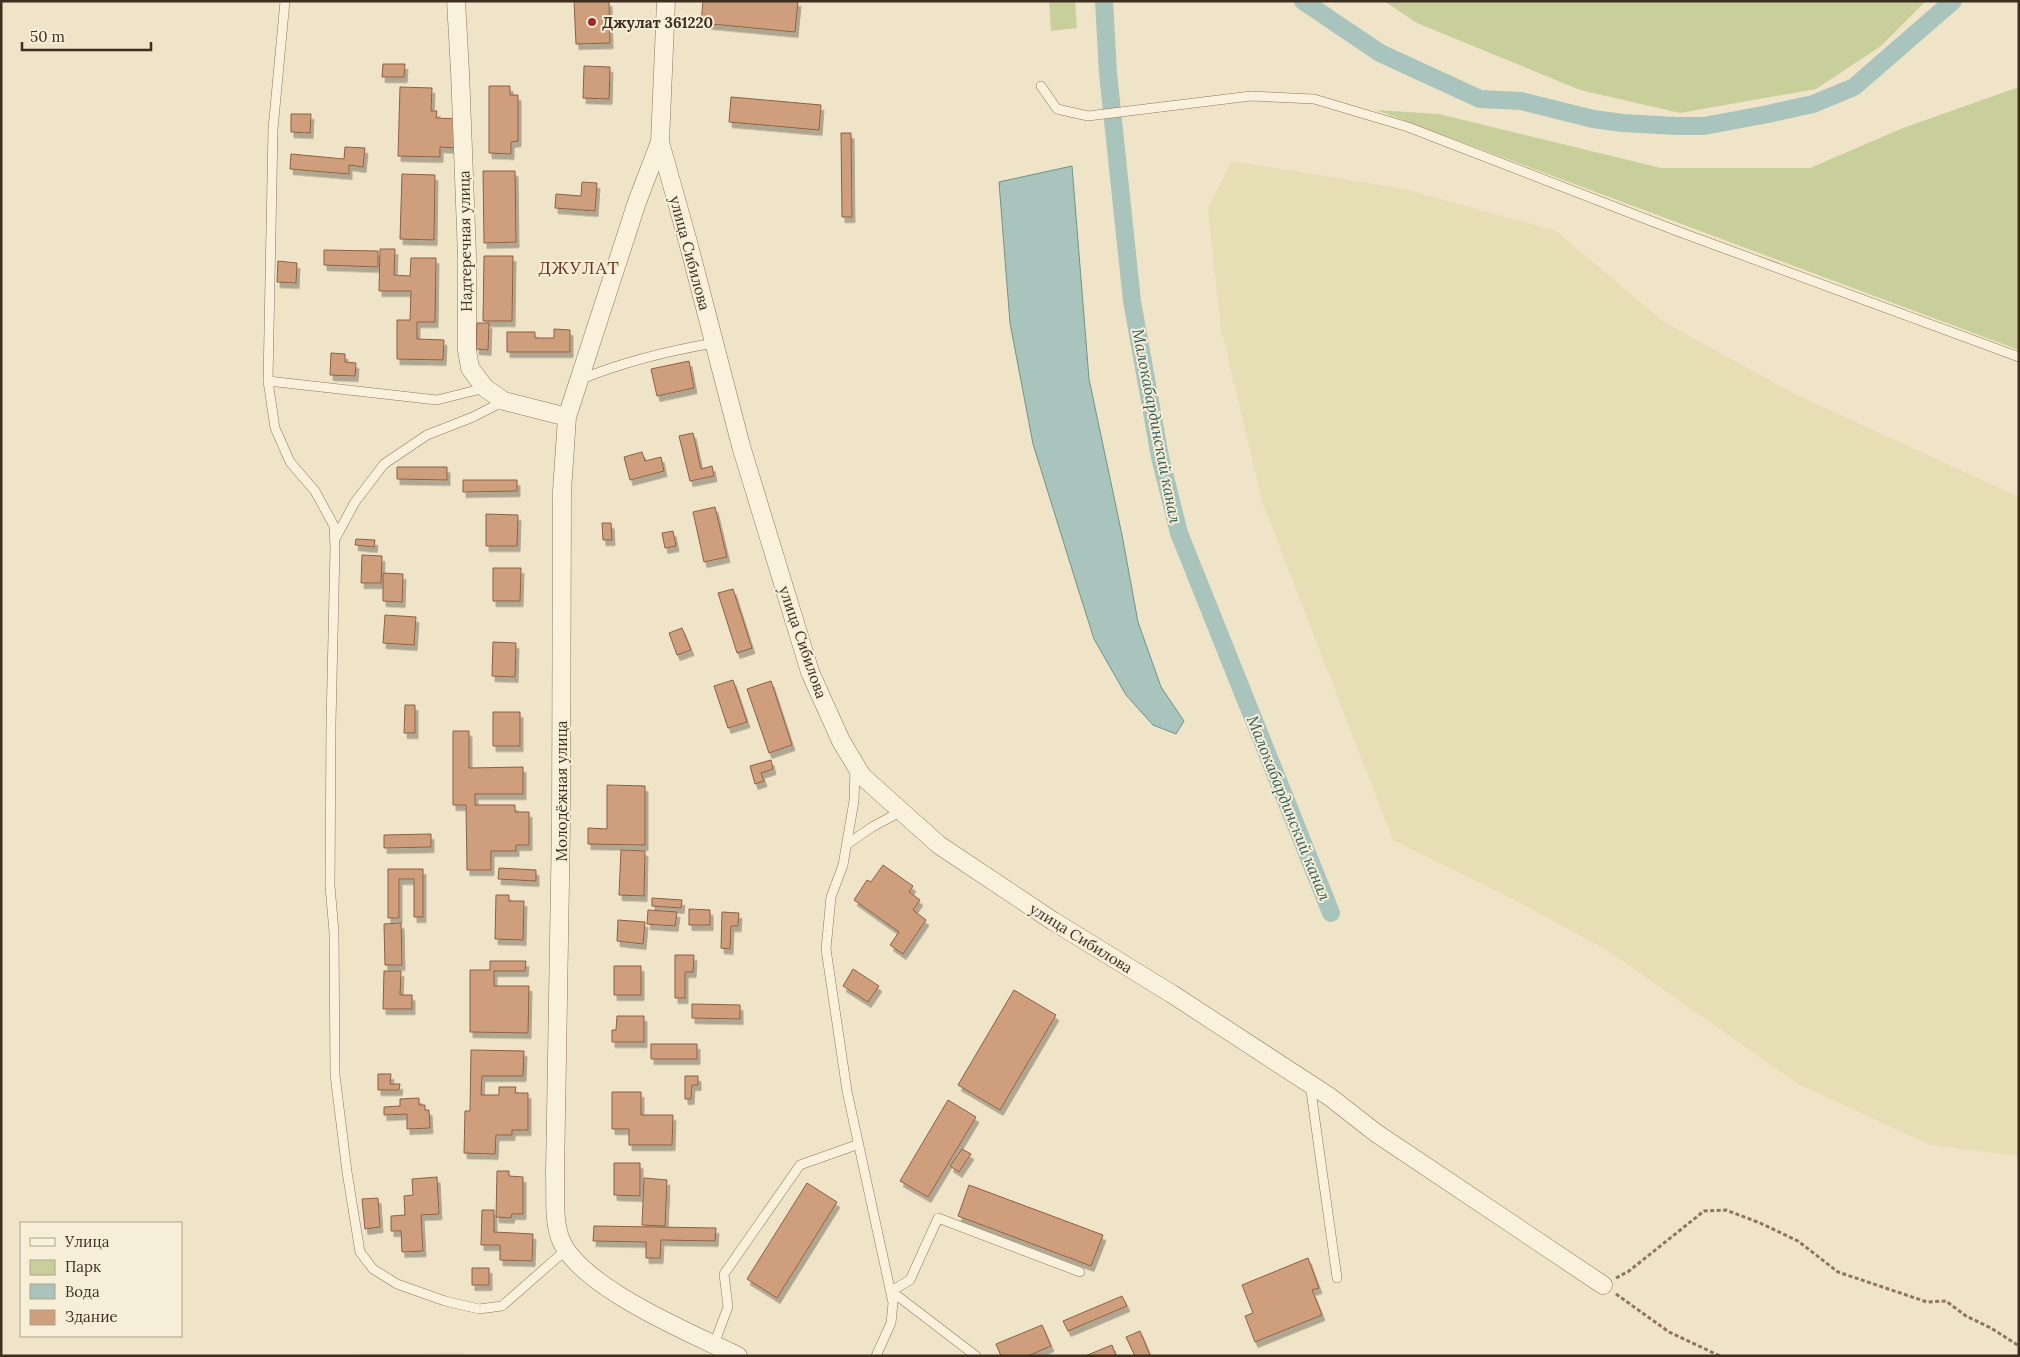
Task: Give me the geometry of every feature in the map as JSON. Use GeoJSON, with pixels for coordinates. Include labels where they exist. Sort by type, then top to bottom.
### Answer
{"type":"FeatureCollection","features":[{"type":"Feature","properties":{"kind":"street","name":"Надтеречная улица"},"geometry":{"type":"LineString","coordinates":[[456,1],[467,256],[467,350],[470,368],[484,388],[504,401],[567,417]]}},
{"type":"Feature","properties":{"kind":"street","name":"улица Сибилова"},"geometry":{"type":"LineString","coordinates":[[666,1],[660,142],[741,446],[810,672],[841,741],[862,776],[939,845],[1053,921],[1172,994],[1330,1097],[1376,1133],[1603,1285]]}},
{"type":"Feature","properties":{"kind":"street","name":"Молодёжная улица"},"geometry":{"type":"LineString","coordinates":[[660,142],[637,202],[567,417],[562,491],[561,824],[555,1174],[557,1223],[561,1239],[567,1249],[588,1272],[609,1290],[645,1311],[738,1356]]}},
{"type":"Feature","properties":{"kind":"lane"},"geometry":{"type":"LineString","coordinates":[[285,1],[273,129],[268,381],[275,428],[290,462],[315,492],[334,526],[330,886],[334,932],[335,1075],[347,1172],[360,1252],[373,1269],[397,1284],[445,1301],[479,1309],[502,1306],[567,1249]]}},
{"type":"Feature","properties":{"kind":"lane"},"geometry":{"type":"LineString","coordinates":[[1041,86],[1057,109],[1088,116],[1251,96],[1314,99],[1408,127],[1677,231],[2019,357]]}},
{"type":"Feature","properties":{"kind":"lane"},"geometry":{"type":"LineString","coordinates":[[579,380],[617,365],[676,350],[714,343]]}},
{"type":"Feature","properties":{"kind":"lane"},"geometry":{"type":"LineString","coordinates":[[268,381],[437,400],[484,388]]}},
{"type":"Feature","properties":{"kind":"lane"},"geometry":{"type":"LineString","coordinates":[[335,539],[355,502],[384,464],[427,435],[473,417],[504,401]]}},
{"type":"Feature","properties":{"kind":"lane"},"geometry":{"type":"LineString","coordinates":[[855,765],[854,801],[843,865],[831,897],[826,950],[847,1092],[893,1303],[890,1323],[876,1356]]}},
{"type":"Feature","properties":{"kind":"lane"},"geometry":{"type":"LineString","coordinates":[[846,845],[872,827],[900,812]]}},
{"type":"Feature","properties":{"kind":"lane"},"geometry":{"type":"LineString","coordinates":[[1310,1084],[1338,1278]]}},
{"type":"Feature","properties":{"kind":"lane"},"geometry":{"type":"LineString","coordinates":[[714,1344],[728,1307],[724,1274],[800,1165],[859,1144]]}},
{"type":"Feature","properties":{"kind":"lane"},"geometry":{"type":"LineString","coordinates":[[891,1291],[910,1280],[938,1218],[1080,1272]]}},
{"type":"Feature","properties":{"kind":"lane"},"geometry":{"type":"LineString","coordinates":[[891,1291],[976,1356]]}},
{"type":"Feature","properties":{"kind":"path"},"geometry":{"type":"LineString","coordinates":[[1720,1356],[1669,1332],[1603,1285],[1629,1271],[1704,1211],[1726,1210],[1760,1222],[1798,1242],[1838,1272],[1919,1300],[1927,1302],[1946,1300],[1966,1316],[1991,1328],[2019,1346]]}},
{"type":"Feature","properties":{"kind":"shaded area"},"geometry":{"type":"Polygon","coordinates":[[[1231,161],[1405,189],[1556,231],[1664,322],[1795,394],[2019,497],[2019,1156],[1930,1145],[1798,1084],[1607,950],[1516,901],[1393,840],[1263,504],[1221,329],[1208,209],[1231,161]]]}},
{"type":"Feature","properties":{"kind":"shaded area"},"geometry":{"type":"Polygon","coordinates":[[[464,1353],[464,1356],[358,1356],[358,1354],[464,1353]]]}},
{"type":"Feature","properties":{"kind":"green space"},"geometry":{"type":"Polygon","coordinates":[[[1049,1],[1075,1],[1077,28],[1051,31],[1049,1]]]}},
{"type":"Feature","properties":{"kind":"green space"},"geometry":{"type":"Polygon","coordinates":[[[1384,1],[1926,1],[1881,46],[1816,89],[1680,113],[1580,90],[1417,23],[1384,1]]]}},
{"type":"Feature","properties":{"kind":"green space"},"geometry":{"type":"Polygon","coordinates":[[[2019,87],[2019,350],[1376,110],[1439,114],[1661,168],[1810,168],[1903,128],[2019,87]]]}},
{"type":"Feature","properties":{"kind":"water"},"geometry":{"type":"Polygon","coordinates":[[[1072,166],[1089,379],[1122,535],[1138,622],[1161,687],[1184,721],[1176,734],[1153,725],[1126,695],[1094,639],[1033,444],[1010,323],[999,182],[1072,166]]]}},
{"type":"Feature","properties":{"kind":"building"},"geometry":{"type":"Polygon","coordinates":[[[574,1],[609,1],[610,43],[576,44],[574,1]]]}},
{"type":"Feature","properties":{"kind":"building"},"geometry":{"type":"Polygon","coordinates":[[[703,1],[798,1],[795,32],[701,23],[703,1]]]}},
{"type":"Feature","properties":{"kind":"building"},"geometry":{"type":"Polygon","coordinates":[[[383,64],[405,64],[404,77],[382,77],[383,64]]]}},
{"type":"Feature","properties":{"kind":"building"},"geometry":{"type":"Polygon","coordinates":[[[584,66],[610,67],[609,99],[583,98],[584,66]]]}},
{"type":"Feature","properties":{"kind":"building"},"geometry":{"type":"Polygon","coordinates":[[[489,86],[510,86],[510,95],[518,95],[518,141],[511,142],[511,154],[489,153],[489,86]]]}},
{"type":"Feature","properties":{"kind":"building"},"geometry":{"type":"Polygon","coordinates":[[[400,87],[432,88],[431,111],[437,111],[436,118],[458,119],[456,148],[440,147],[440,157],[398,156],[400,87]]]}},
{"type":"Feature","properties":{"kind":"building"},"geometry":{"type":"Polygon","coordinates":[[[731,97],[821,105],[819,130],[729,122],[731,97]]]}},
{"type":"Feature","properties":{"kind":"building"},"geometry":{"type":"Polygon","coordinates":[[[291,114],[311,114],[310,133],[291,132],[291,114]]]}},
{"type":"Feature","properties":{"kind":"building"},"geometry":{"type":"Polygon","coordinates":[[[841,133],[851,133],[852,217],[842,217],[841,133]]]}},
{"type":"Feature","properties":{"kind":"building"},"geometry":{"type":"Polygon","coordinates":[[[345,147],[365,148],[363,167],[349,165],[349,174],[290,169],[291,154],[344,159],[345,147]]]}},
{"type":"Feature","properties":{"kind":"building"},"geometry":{"type":"Polygon","coordinates":[[[483,171],[515,171],[516,242],[484,243],[483,171]]]}},
{"type":"Feature","properties":{"kind":"building"},"geometry":{"type":"Polygon","coordinates":[[[402,174],[435,175],[434,240],[400,239],[402,174]]]}},
{"type":"Feature","properties":{"kind":"building"},"geometry":{"type":"Polygon","coordinates":[[[582,182],[597,183],[595,211],[555,208],[556,194],[581,196],[582,182]]]}},
{"type":"Feature","properties":{"kind":"building"},"geometry":{"type":"Polygon","coordinates":[[[380,249],[395,249],[394,275],[410,276],[411,258],[436,258],[435,322],[417,322],[417,339],[444,340],[443,360],[397,359],[397,320],[410,320],[411,291],[379,291],[380,249]]]}},
{"type":"Feature","properties":{"kind":"building"},"geometry":{"type":"Polygon","coordinates":[[[324,250],[378,251],[378,267],[324,265],[324,250]]]}},
{"type":"Feature","properties":{"kind":"building"},"geometry":{"type":"Polygon","coordinates":[[[484,256],[513,256],[512,321],[483,321],[484,256]]]}},
{"type":"Feature","properties":{"kind":"building"},"geometry":{"type":"Polygon","coordinates":[[[278,261],[297,263],[296,283],[277,282],[278,261]]]}},
{"type":"Feature","properties":{"kind":"building"},"geometry":{"type":"Polygon","coordinates":[[[477,323],[489,323],[488,350],[476,349],[477,323]]]}},
{"type":"Feature","properties":{"kind":"building"},"geometry":{"type":"Polygon","coordinates":[[[554,329],[570,330],[570,352],[507,352],[507,332],[535,332],[535,338],[554,338],[554,329]]]}},
{"type":"Feature","properties":{"kind":"building"},"geometry":{"type":"Polygon","coordinates":[[[331,353],[345,354],[345,362],[356,363],[355,376],[330,375],[331,353]]]}},
{"type":"Feature","properties":{"kind":"building"},"geometry":{"type":"Polygon","coordinates":[[[689,361],[694,388],[657,396],[651,369],[689,361]]]}},
{"type":"Feature","properties":{"kind":"building"},"geometry":{"type":"Polygon","coordinates":[[[693,433],[701,469],[712,466],[714,476],[690,481],[679,436],[693,433]]]}},
{"type":"Feature","properties":{"kind":"building"},"geometry":{"type":"Polygon","coordinates":[[[642,452],[645,461],[661,457],[664,471],[630,480],[624,457],[642,452]]]}},
{"type":"Feature","properties":{"kind":"building"},"geometry":{"type":"Polygon","coordinates":[[[397,467],[447,467],[447,480],[397,479],[397,467]]]}},
{"type":"Feature","properties":{"kind":"building"},"geometry":{"type":"Polygon","coordinates":[[[463,480],[517,480],[517,491],[463,492],[463,480]]]}},
{"type":"Feature","properties":{"kind":"building"},"geometry":{"type":"Polygon","coordinates":[[[715,507],[727,557],[704,562],[693,512],[715,507]]]}},
{"type":"Feature","properties":{"kind":"building"},"geometry":{"type":"Polygon","coordinates":[[[486,514],[518,515],[517,546],[486,546],[486,514]]]}},
{"type":"Feature","properties":{"kind":"building"},"geometry":{"type":"Polygon","coordinates":[[[602,523],[611,523],[612,540],[603,540],[602,523]]]}},
{"type":"Feature","properties":{"kind":"building"},"geometry":{"type":"Polygon","coordinates":[[[673,531],[676,546],[665,548],[662,533],[673,531]]]}},
{"type":"Feature","properties":{"kind":"building"},"geometry":{"type":"Polygon","coordinates":[[[356,539],[375,540],[374,547],[355,545],[356,539]]]}},
{"type":"Feature","properties":{"kind":"building"},"geometry":{"type":"Polygon","coordinates":[[[362,555],[382,556],[381,583],[361,583],[362,555]]]}},
{"type":"Feature","properties":{"kind":"building"},"geometry":{"type":"Polygon","coordinates":[[[493,568],[521,568],[520,601],[493,601],[493,568]]]}},
{"type":"Feature","properties":{"kind":"building"},"geometry":{"type":"Polygon","coordinates":[[[383,573],[403,574],[402,602],[383,601],[383,573]]]}},
{"type":"Feature","properties":{"kind":"building"},"geometry":{"type":"Polygon","coordinates":[[[733,589],[752,648],[737,653],[718,593],[733,589]]]}},
{"type":"Feature","properties":{"kind":"building"},"geometry":{"type":"Polygon","coordinates":[[[385,615],[416,617],[414,645],[383,643],[385,615]]]}},
{"type":"Feature","properties":{"kind":"building"},"geometry":{"type":"Polygon","coordinates":[[[682,628],[691,650],[677,655],[669,633],[682,628]]]}},
{"type":"Feature","properties":{"kind":"building"},"geometry":{"type":"Polygon","coordinates":[[[493,642],[516,643],[515,677],[492,676],[493,642]]]}},
{"type":"Feature","properties":{"kind":"building"},"geometry":{"type":"Polygon","coordinates":[[[733,680],[747,722],[728,728],[714,686],[733,680]]]}},
{"type":"Feature","properties":{"kind":"building"},"geometry":{"type":"Polygon","coordinates":[[[771,681],[792,745],[769,753],[747,689],[771,681]]]}},
{"type":"Feature","properties":{"kind":"building"},"geometry":{"type":"Polygon","coordinates":[[[405,705],[415,705],[415,733],[404,733],[405,705]]]}},
{"type":"Feature","properties":{"kind":"building"},"geometry":{"type":"Polygon","coordinates":[[[493,712],[520,712],[520,746],[493,746],[493,712]]]}},
{"type":"Feature","properties":{"kind":"building"},"geometry":{"type":"Polygon","coordinates":[[[453,731],[469,731],[469,768],[523,767],[523,794],[475,794],[475,805],[515,805],[515,812],[529,812],[529,845],[516,845],[516,851],[491,851],[491,870],[467,870],[466,805],[453,805],[453,731]]]}},
{"type":"Feature","properties":{"kind":"building"},"geometry":{"type":"Polygon","coordinates":[[[771,760],[773,769],[761,773],[764,781],[755,784],[750,766],[771,760]]]}},
{"type":"Feature","properties":{"kind":"building"},"geometry":{"type":"Polygon","coordinates":[[[607,785],[645,786],[645,845],[588,844],[588,828],[607,829],[607,785]]]}},
{"type":"Feature","properties":{"kind":"building"},"geometry":{"type":"Polygon","coordinates":[[[431,834],[431,847],[384,848],[384,835],[431,834]]]}},
{"type":"Feature","properties":{"kind":"building"},"geometry":{"type":"Polygon","coordinates":[[[621,850],[645,851],[644,896],[619,895],[621,850]]]}},
{"type":"Feature","properties":{"kind":"building"},"geometry":{"type":"Polygon","coordinates":[[[883,865],[913,886],[909,892],[920,900],[913,910],[926,920],[903,954],[890,945],[899,932],[854,900],[867,880],[871,882],[883,865]]]}},
{"type":"Feature","properties":{"kind":"building"},"geometry":{"type":"Polygon","coordinates":[[[499,868],[536,870],[536,881],[498,879],[499,868]]]}},
{"type":"Feature","properties":{"kind":"building"},"geometry":{"type":"Polygon","coordinates":[[[388,869],[423,869],[423,917],[414,917],[414,879],[399,879],[399,918],[388,918],[388,869]]]}},
{"type":"Feature","properties":{"kind":"building"},"geometry":{"type":"Polygon","coordinates":[[[496,895],[509,895],[509,901],[524,901],[523,940],[495,939],[496,895]]]}},
{"type":"Feature","properties":{"kind":"building"},"geometry":{"type":"Polygon","coordinates":[[[652,898],[682,900],[681,908],[652,906],[652,898]]]}},
{"type":"Feature","properties":{"kind":"building"},"geometry":{"type":"Polygon","coordinates":[[[689,909],[710,910],[710,925],[689,925],[689,909]]]}},
{"type":"Feature","properties":{"kind":"building"},"geometry":{"type":"Polygon","coordinates":[[[648,910],[677,912],[675,926],[647,924],[648,910]]]}},
{"type":"Feature","properties":{"kind":"building"},"geometry":{"type":"Polygon","coordinates":[[[722,912],[739,913],[738,926],[731,926],[730,949],[721,948],[722,912]]]}},
{"type":"Feature","properties":{"kind":"building"},"geometry":{"type":"Polygon","coordinates":[[[618,920],[645,922],[643,944],[617,941],[618,920]]]}},
{"type":"Feature","properties":{"kind":"building"},"geometry":{"type":"Polygon","coordinates":[[[401,923],[402,965],[385,965],[384,924],[401,923]]]}},
{"type":"Feature","properties":{"kind":"building"},"geometry":{"type":"Polygon","coordinates":[[[675,955],[694,955],[693,972],[685,972],[685,998],[675,998],[675,955]]]}},
{"type":"Feature","properties":{"kind":"building"},"geometry":{"type":"Polygon","coordinates":[[[490,961],[526,961],[525,971],[494,971],[494,986],[529,986],[528,1033],[470,1032],[470,970],[490,970],[490,961]]]}},
{"type":"Feature","properties":{"kind":"building"},"geometry":{"type":"Polygon","coordinates":[[[614,966],[641,966],[641,995],[614,995],[614,966]]]}},
{"type":"Feature","properties":{"kind":"building"},"geometry":{"type":"Polygon","coordinates":[[[853,969],[879,986],[868,1002],[843,986],[853,969]]]}},
{"type":"Feature","properties":{"kind":"building"},"geometry":{"type":"Polygon","coordinates":[[[384,971],[401,971],[400,995],[412,995],[412,1009],[383,1009],[384,971]]]}},
{"type":"Feature","properties":{"kind":"building"},"geometry":{"type":"Polygon","coordinates":[[[1014,990],[1056,1015],[1000,1110],[958,1085],[1014,990]]]}},
{"type":"Feature","properties":{"kind":"building"},"geometry":{"type":"Polygon","coordinates":[[[692,1004],[740,1005],[740,1019],[692,1018],[692,1004]]]}},
{"type":"Feature","properties":{"kind":"building"},"geometry":{"type":"Polygon","coordinates":[[[617,1016],[644,1016],[644,1042],[612,1042],[612,1030],[616,1030],[617,1016]]]}},
{"type":"Feature","properties":{"kind":"building"},"geometry":{"type":"Polygon","coordinates":[[[651,1044],[697,1044],[697,1059],[651,1059],[651,1044]]]}},
{"type":"Feature","properties":{"kind":"building"},"geometry":{"type":"Polygon","coordinates":[[[471,1050],[524,1051],[523,1076],[482,1076],[481,1095],[499,1095],[499,1087],[516,1087],[515,1093],[528,1093],[528,1130],[512,1130],[512,1135],[496,1135],[495,1154],[464,1153],[465,1111],[470,1111],[471,1050]]]}},
{"type":"Feature","properties":{"kind":"building"},"geometry":{"type":"Polygon","coordinates":[[[378,1074],[391,1074],[390,1084],[400,1084],[399,1090],[378,1090],[378,1074]]]}},
{"type":"Feature","properties":{"kind":"building"},"geometry":{"type":"Polygon","coordinates":[[[685,1076],[698,1076],[698,1085],[692,1085],[691,1099],[685,1099],[685,1076]]]}},
{"type":"Feature","properties":{"kind":"building"},"geometry":{"type":"Polygon","coordinates":[[[612,1092],[641,1092],[641,1115],[673,1115],[672,1145],[629,1145],[629,1129],[612,1129],[612,1092]]]}},
{"type":"Feature","properties":{"kind":"building"},"geometry":{"type":"Polygon","coordinates":[[[419,1098],[419,1105],[425,1105],[425,1110],[429,1110],[430,1128],[407,1129],[407,1114],[384,1115],[384,1107],[400,1106],[400,1099],[419,1098]]]}},
{"type":"Feature","properties":{"kind":"building"},"geometry":{"type":"Polygon","coordinates":[[[948,1100],[976,1117],[928,1197],[900,1181],[948,1100]]]}},
{"type":"Feature","properties":{"kind":"building"},"geometry":{"type":"Polygon","coordinates":[[[962,1149],[971,1154],[959,1172],[950,1166],[962,1149]]]}},
{"type":"Feature","properties":{"kind":"building"},"geometry":{"type":"Polygon","coordinates":[[[614,1163],[640,1163],[640,1196],[614,1195],[614,1163]]]}},
{"type":"Feature","properties":{"kind":"building"},"geometry":{"type":"Polygon","coordinates":[[[497,1171],[509,1171],[509,1176],[523,1177],[523,1214],[512,1214],[511,1218],[496,1217],[497,1171]]]}},
{"type":"Feature","properties":{"kind":"building"},"geometry":{"type":"Polygon","coordinates":[[[437,1177],[439,1214],[421,1215],[423,1251],[402,1252],[401,1231],[391,1231],[391,1216],[405,1215],[404,1196],[413,1195],[412,1179],[437,1177]]]}},
{"type":"Feature","properties":{"kind":"building"},"geometry":{"type":"Polygon","coordinates":[[[644,1178],[667,1180],[665,1226],[642,1225],[644,1178]]]}},
{"type":"Feature","properties":{"kind":"building"},"geometry":{"type":"Polygon","coordinates":[[[807,1183],[837,1202],[777,1298],[747,1279],[807,1183]]]}},
{"type":"Feature","properties":{"kind":"building"},"geometry":{"type":"Polygon","coordinates":[[[969,1185],[1103,1235],[1091,1266],[958,1216],[969,1185]]]}},
{"type":"Feature","properties":{"kind":"building"},"geometry":{"type":"Polygon","coordinates":[[[378,1198],[380,1227],[365,1229],[362,1199],[378,1198]]]}},
{"type":"Feature","properties":{"kind":"building"},"geometry":{"type":"Polygon","coordinates":[[[482,1210],[494,1210],[494,1232],[533,1234],[532,1261],[500,1260],[500,1245],[481,1245],[482,1210]]]}},
{"type":"Feature","properties":{"kind":"building"},"geometry":{"type":"Polygon","coordinates":[[[594,1226],[716,1228],[715,1241],[661,1240],[660,1258],[646,1258],[646,1242],[593,1241],[594,1226]]]}},
{"type":"Feature","properties":{"kind":"building"},"geometry":{"type":"Polygon","coordinates":[[[1308,1258],[1319,1288],[1312,1290],[1322,1315],[1255,1342],[1245,1316],[1253,1313],[1242,1285],[1308,1258]]]}},
{"type":"Feature","properties":{"kind":"building"},"geometry":{"type":"Polygon","coordinates":[[[472,1268],[489,1268],[489,1285],[472,1285],[472,1268]]]}},
{"type":"Feature","properties":{"kind":"building"},"geometry":{"type":"Polygon","coordinates":[[[1122,1296],[1127,1306],[1068,1331],[1063,1321],[1122,1296]]]}},
{"type":"Feature","properties":{"kind":"building"},"geometry":{"type":"Polygon","coordinates":[[[1042,1325],[1051,1346],[1028,1356],[1001,1356],[996,1344],[1042,1325]]]}},
{"type":"Feature","properties":{"kind":"building"},"geometry":{"type":"Polygon","coordinates":[[[1140,1331],[1150,1356],[1135,1356],[1126,1337],[1140,1331]]]}},
{"type":"Feature","properties":{"kind":"building"},"geometry":{"type":"Polygon","coordinates":[[[1112,1345],[1116,1356],[1085,1356],[1112,1345]]]}},
{"type":"Feature","properties":{"kind":"waterway","name":"Малокабардинский канал"},"geometry":{"type":"LineString","coordinates":[[1104,1],[1108,73],[1132,301],[1160,457],[1179,533],[1331,913]]}},
{"type":"Feature","properties":{"kind":"waterway"},"geometry":{"type":"LineString","coordinates":[[1303,1],[1380,53],[1480,99],[1521,101],[1593,119],[1676,126],[1704,126],[1768,114],[1813,104],[1854,87],[1953,1]]}},
{"type":"Feature","properties":{"kind":"place","name":"Джулат 361220"},"geometry":{"type":"Point","coordinates":[592,22]}},
{"type":"Feature","properties":{"kind":"district","name":"ДЖУЛАТ"},"geometry":{"type":"Point","coordinates":[579,267]}}]}
